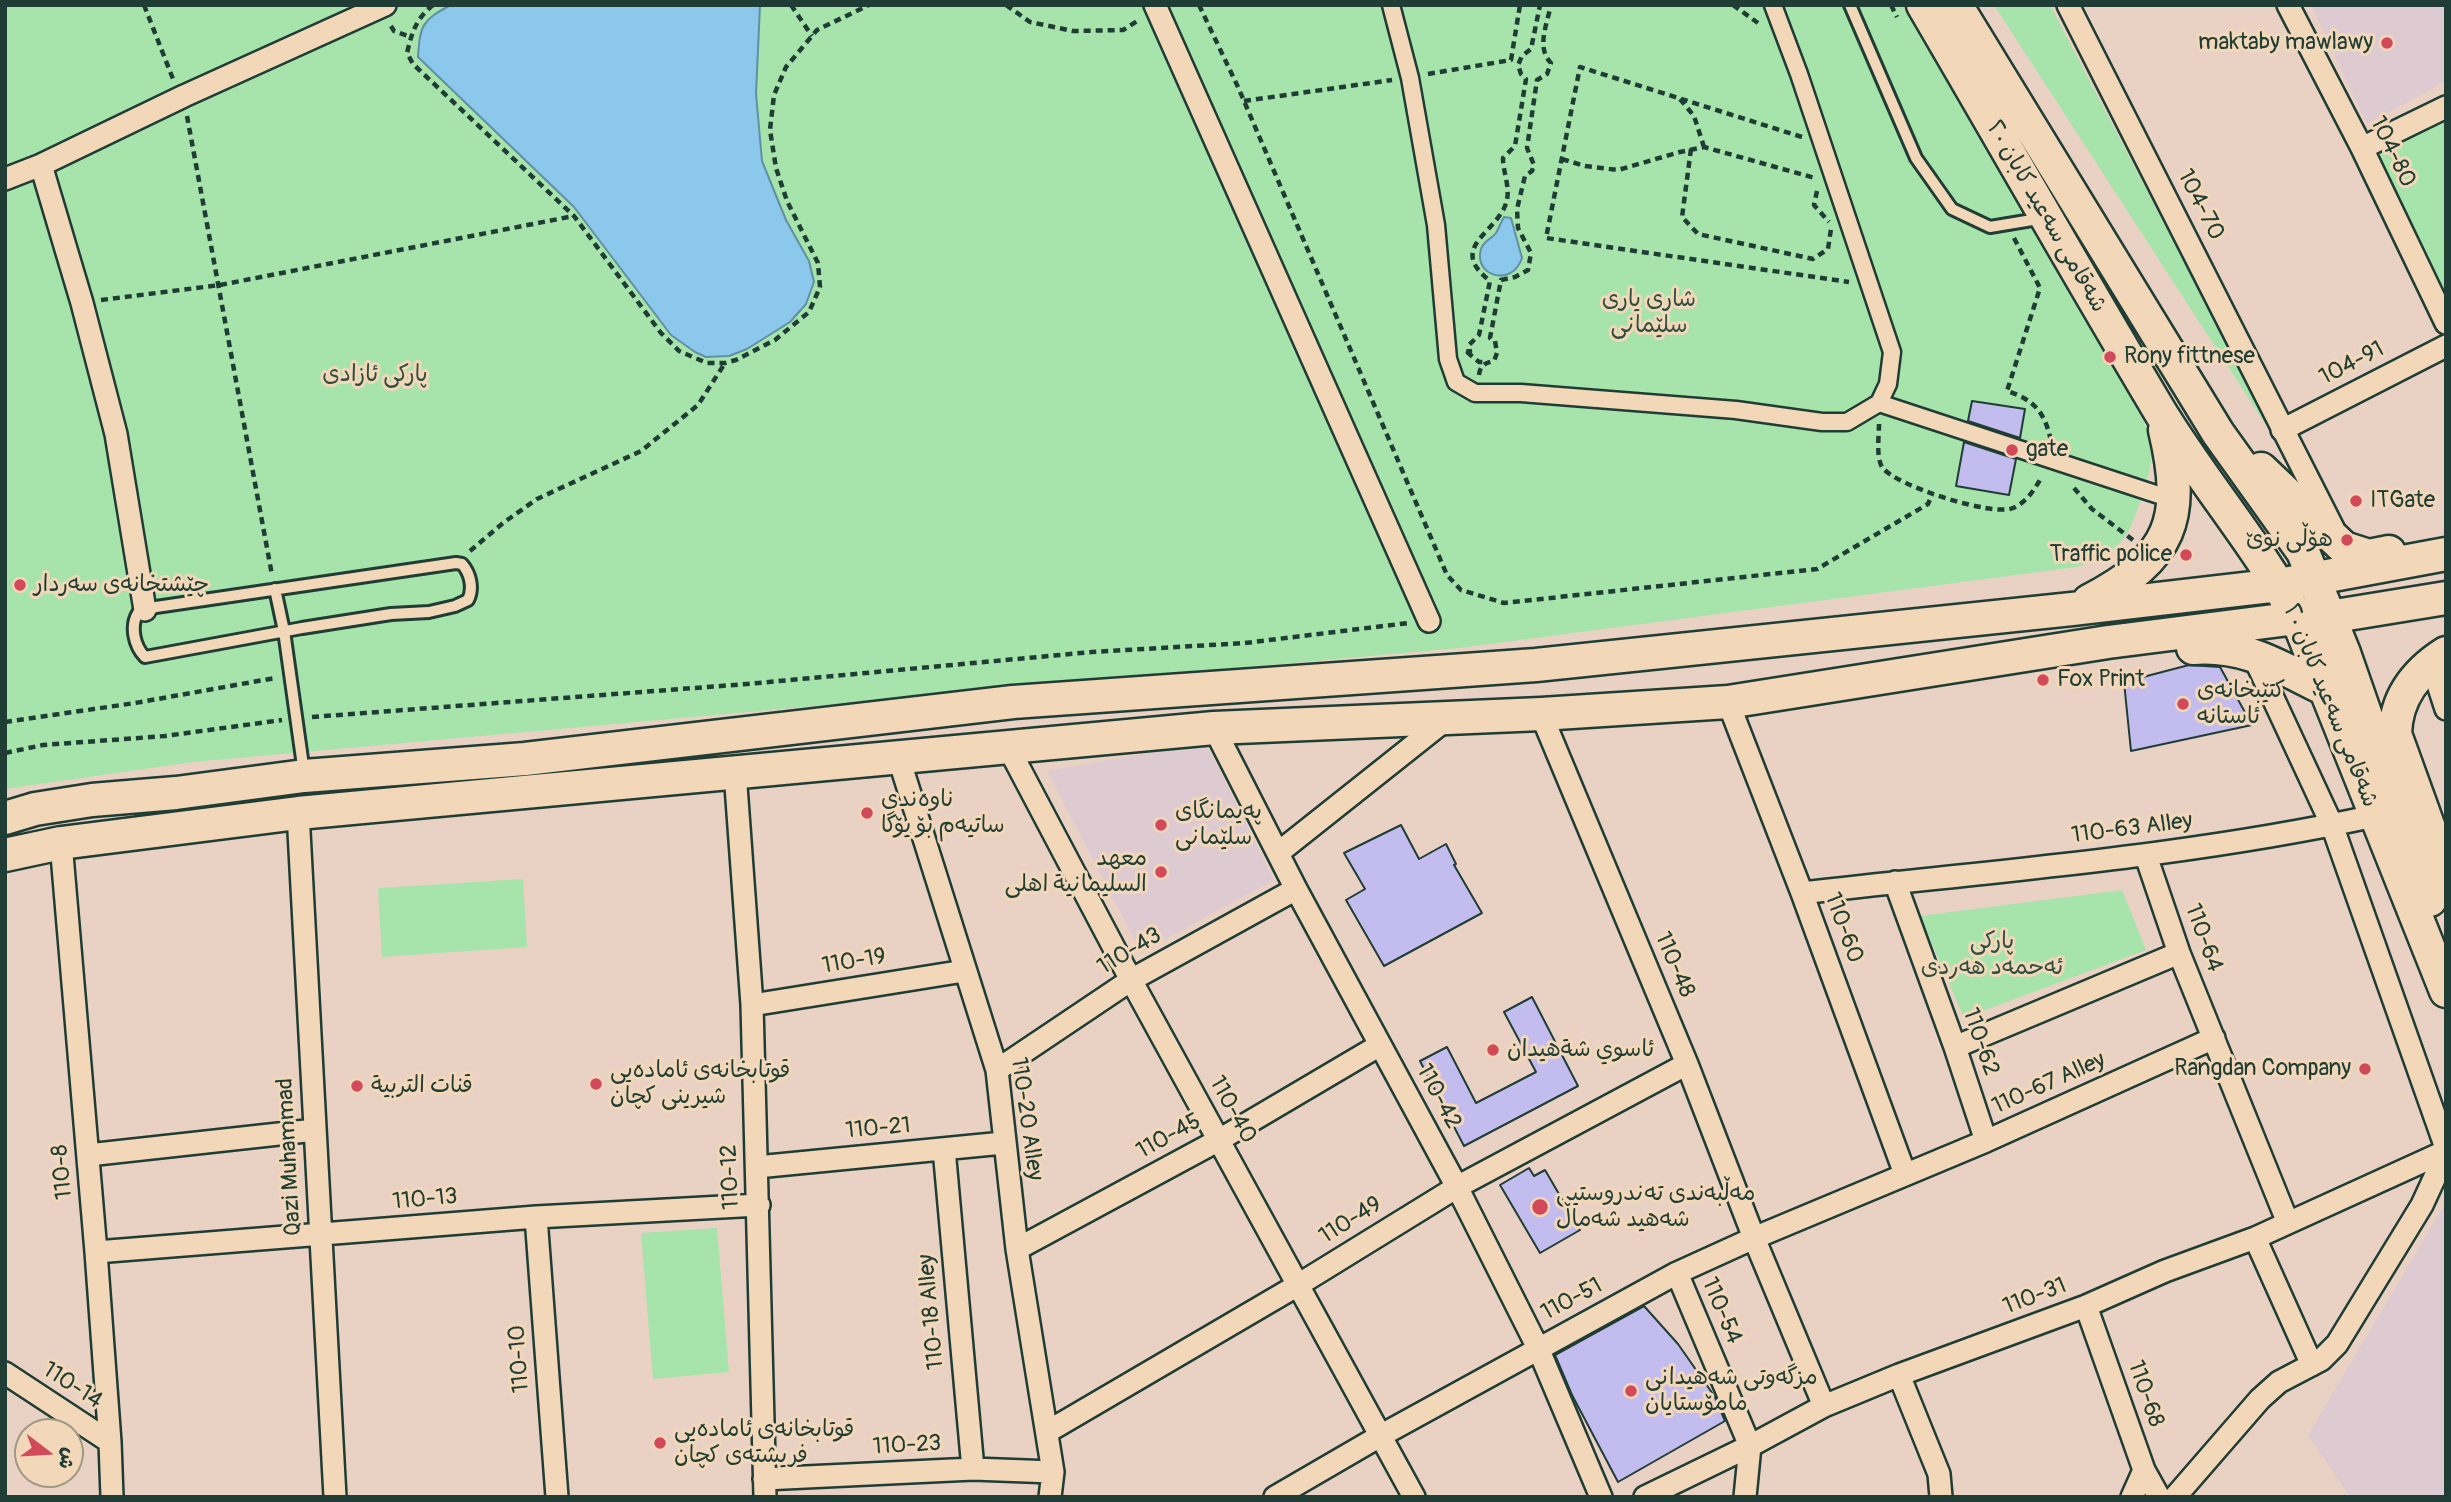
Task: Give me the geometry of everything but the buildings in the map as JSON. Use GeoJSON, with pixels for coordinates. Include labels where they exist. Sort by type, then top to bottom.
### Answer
{"type":"FeatureCollection","features":[{"type":"Feature","properties":{"kind":"main road","name":"شەقامی سەعید کابان ٢٠"},"geometry":{"type":"LineString","coordinates":[[1923,5],[2161,413],[2279,585],[2297,618],[2446,991]]}},
{"type":"Feature","properties":{"kind":"main road","name":"شەقامی سەعید کابان ٢٠"},"geometry":{"type":"LineString","coordinates":[[1956,5],[2218,433],[2303,552],[2344,653],[2446,940]]}},
{"type":"Feature","properties":{"kind":"main road"},"geometry":{"type":"LineString","coordinates":[[2072,609],[2130,578],[2149,560],[2164,537],[2174,500],[2174,470],[2161,413]]}},
{"type":"Feature","properties":{"kind":"main road"},"geometry":{"type":"LineString","coordinates":[[2218,433],[2267,474],[2344,548],[2369,556],[2446,545]]}},
{"type":"Feature","properties":{"kind":"main road"},"geometry":{"type":"LineString","coordinates":[[5,818],[35,809],[92,800],[176,793],[304,776],[525,759],[1013,702],[1536,665],[2072,609],[2279,585],[2446,554]]}},
{"type":"Feature","properties":{"kind":"main road"},"geometry":{"type":"LineString","coordinates":[[5,855],[61,843],[298,814],[1214,728],[1541,714],[1728,702],[2108,642],[2297,618],[2329,617],[2446,598]]}},
{"type":"Feature","properties":{"kind":"main road"},"geometry":{"type":"LineString","coordinates":[[2108,642],[2155,650],[2227,647],[2253,655],[2325,689]]}},
{"type":"Feature","properties":{"kind":"main road"},"geometry":{"type":"LineString","coordinates":[[2433,909],[2437,850],[2395,734],[2395,717],[2409,685],[2438,658]]}},
{"type":"Feature","properties":{"kind":"main road"},"geometry":{"type":"LineString","coordinates":[[830,722],[836,764]]}},
{"type":"Feature","properties":{"kind":"street"},"geometry":{"type":"LineString","coordinates":[[5,179],[41,165],[184,96],[385,5]]}},
{"type":"Feature","properties":{"kind":"street"},"geometry":{"type":"LineString","coordinates":[[1391,5],[1410,78],[1436,225],[1448,359],[1456,382],[1475,393],[1521,393],[1736,410],[1822,422],[1847,422],[1879,403],[1888,384],[1892,352],[1823,144],[1773,5]]}},
{"type":"Feature","properties":{"kind":"street","name":"104-70"},"geometry":{"type":"LineString","coordinates":[[2068,5],[2344,548]]}},
{"type":"Feature","properties":{"kind":"street","name":"104-80"},"geometry":{"type":"LineString","coordinates":[[2288,5],[2362,148],[2446,323]]}},
{"type":"Feature","properties":{"kind":"street"},"geometry":{"type":"LineString","coordinates":[[1156,7],[1429,621]]}},
{"type":"Feature","properties":{"kind":"street"},"geometry":{"type":"LineString","coordinates":[[2362,148],[2446,107]]}},
{"type":"Feature","properties":{"kind":"street"},"geometry":{"type":"LineString","coordinates":[[41,165],[82,303],[116,433],[145,610]]}},
{"type":"Feature","properties":{"kind":"street","name":"104-91"},"geometry":{"type":"LineString","coordinates":[[2282,430],[2446,346]]}},
{"type":"Feature","properties":{"kind":"street"},"geometry":{"type":"LineString","coordinates":[[1879,403],[2174,500]]}},
{"type":"Feature","properties":{"kind":"street"},"geometry":{"type":"LineString","coordinates":[[2175,1497],[2260,1399],[2279,1382],[2330,1353],[2422,1205],[2446,1151],[2332,825],[2253,655]]}},
{"type":"Feature","properties":{"kind":"street"},"geometry":{"type":"LineString","coordinates":[[2438,658],[2446,709]]}},
{"type":"Feature","properties":{"kind":"street","name":"110-60"},"geometry":{"type":"LineString","coordinates":[[1728,702],[1905,1174]]}},
{"type":"Feature","properties":{"kind":"street","name":"110-48"},"geometry":{"type":"LineString","coordinates":[[1541,714],[1687,1063],[1754,1238],[1824,1406]]}},
{"type":"Feature","properties":{"kind":"street"},"geometry":{"type":"LineString","coordinates":[[1278,853],[1448,718]]}},
{"type":"Feature","properties":{"kind":"street","name":"110-42"},"geometry":{"type":"LineString","coordinates":[[1214,728],[1296,889],[1457,1187],[1538,1348],[1601,1497]]}},
{"type":"Feature","properties":{"kind":"street","name":"110-40"},"geometry":{"type":"LineString","coordinates":[[1009,747],[1131,980],[1414,1497]]}},
{"type":"Feature","properties":{"kind":"street","name":"110-20 Alley"},"geometry":{"type":"LineString","coordinates":[[899,759],[997,1070],[1003,1143],[1017,1249],[1053,1472],[1050,1497]]}},
{"type":"Feature","properties":{"kind":"street","name":"110-12"},"geometry":{"type":"LineString","coordinates":[[735,772],[752,1005],[765,1488]]}},
{"type":"Feature","properties":{"kind":"street","name":"Qazi Muhammad"},"geometry":{"type":"LineString","coordinates":[[298,814],[335,1497]]}},
{"type":"Feature","properties":{"kind":"street","name":"110-63 Alley"},"geometry":{"type":"LineString","coordinates":[[1802,894],[2146,856],[2374,816]]}},
{"type":"Feature","properties":{"kind":"street","name":"110-8"},"geometry":{"type":"LineString","coordinates":[[61,843],[96,1252],[112,1497]]}},
{"type":"Feature","properties":{"kind":"street","name":"110-64"},"geometry":{"type":"LineString","coordinates":[[2146,856],[2179,953],[2288,1223]]}},
{"type":"Feature","properties":{"kind":"street","name":"110-62"},"geometry":{"type":"LineString","coordinates":[[1895,882],[1986,1141]]}},
{"type":"Feature","properties":{"kind":"street","name":"110-43"},"geometry":{"type":"LineString","coordinates":[[997,1070],[1131,980],[1296,889]]}},
{"type":"Feature","properties":{"kind":"street"},"geometry":{"type":"LineString","coordinates":[[1955,1047],[2179,953]]}},
{"type":"Feature","properties":{"kind":"street","name":"110-19"},"geometry":{"type":"LineString","coordinates":[[752,1005],[964,971]]}},
{"type":"Feature","properties":{"kind":"street","name":"110-67 Alley"},"geometry":{"type":"LineString","coordinates":[[1905,1174],[1986,1141],[2214,1038]]}},
{"type":"Feature","properties":{"kind":"street","name":"110-45"},"geometry":{"type":"LineString","coordinates":[[1017,1249],[1219,1140],[1380,1045]]}},
{"type":"Feature","properties":{"kind":"street","name":"110-49"},"geometry":{"type":"LineString","coordinates":[[1047,1432],[1298,1285],[1457,1187],[1687,1063]]}},
{"type":"Feature","properties":{"kind":"street"},"geometry":{"type":"LineString","coordinates":[[88,1155],[315,1130]]}},
{"type":"Feature","properties":{"kind":"street","name":"110-21"},"geometry":{"type":"LineString","coordinates":[[757,1167],[1003,1143]]}},
{"type":"Feature","properties":{"kind":"street","name":"110-18 Alley"},"geometry":{"type":"LineString","coordinates":[[944,1149],[973,1469]]}},
{"type":"Feature","properties":{"kind":"street","name":"110-31"},"geometry":{"type":"LineString","coordinates":[[1645,1497],[1750,1446],[1824,1406],[2255,1238],[2446,1151]]}},
{"type":"Feature","properties":{"kind":"street","name":"110-51"},"geometry":{"type":"LineString","coordinates":[[1275,1497],[1380,1436],[1677,1273],[1905,1174]]}},
{"type":"Feature","properties":{"kind":"street","name":"110-13"},"geometry":{"type":"LineString","coordinates":[[96,1252],[536,1217],[759,1205]]}},
{"type":"Feature","properties":{"kind":"street","name":"110-10"},"geometry":{"type":"LineString","coordinates":[[536,1217],[557,1497]]}},
{"type":"Feature","properties":{"kind":"street"},"geometry":{"type":"LineString","coordinates":[[2255,1238],[2312,1365]]}},
{"type":"Feature","properties":{"kind":"street","name":"110-54"},"geometry":{"type":"LineString","coordinates":[[1677,1273],[1750,1446]]}},
{"type":"Feature","properties":{"kind":"street","name":"110-68"},"geometry":{"type":"LineString","coordinates":[[2086,1306],[2144,1470],[2159,1497]]}},
{"type":"Feature","properties":{"kind":"street","name":"110-14"},"geometry":{"type":"LineString","coordinates":[[5,1373],[110,1442]]}},
{"type":"Feature","properties":{"kind":"street"},"geometry":{"type":"LineString","coordinates":[[1899,1375],[1939,1474],[1941,1495]]}},
{"type":"Feature","properties":{"kind":"street"},"geometry":{"type":"LineString","coordinates":[[1745,1497],[1750,1446]]}},
{"type":"Feature","properties":{"kind":"street","name":"110-23"},"geometry":{"type":"LineString","coordinates":[[765,1488],[973,1469],[1053,1472]]}},
{"type":"Feature","properties":{"kind":"street"},"geometry":{"type":"LineString","coordinates":[[2132,1497],[2144,1470]]}},
{"type":"Feature","properties":{"kind":"lane"},"geometry":{"type":"LineString","coordinates":[[1850,5],[1916,158],[1952,209],[1990,227],[2047,218]]}},
{"type":"Feature","properties":{"kind":"lane"},"geometry":{"type":"LineString","coordinates":[[456,563],[462,564],[466,569],[471,593],[468,600],[455,606],[429,612],[391,614],[284,631],[145,657],[139,651],[134,620],[138,613],[145,610],[456,563]]}},
{"type":"Feature","properties":{"kind":"lane"},"geometry":{"type":"LineString","coordinates":[[275,589],[284,631],[304,776]]}},
{"type":"Feature","properties":{"kind":"path"},"geometry":{"type":"LineString","coordinates":[[144,5],[170,74],[184,96],[275,589]]}},
{"type":"Feature","properties":{"kind":"path"},"geometry":{"type":"LineString","coordinates":[[433,5],[421,15],[413,28],[407,53],[413,64],[574,216],[661,333],[679,351],[707,363],[736,360],[775,340],[809,312],[820,287],[818,263],[787,201],[776,168],[770,130],[774,95],[786,67],[817,30],[869,5]]}},
{"type":"Feature","properties":{"kind":"path"},"geometry":{"type":"LineString","coordinates":[[791,5],[812,36]]}},
{"type":"Feature","properties":{"kind":"path"},"geometry":{"type":"LineString","coordinates":[[1006,5],[1030,22],[1073,31],[1124,30],[1156,7]]}},
{"type":"Feature","properties":{"kind":"path"},"geometry":{"type":"LineString","coordinates":[[1199,5],[1244,101],[1447,575],[1461,590],[1504,603],[1817,569],[1928,504],[1932,495]]}},
{"type":"Feature","properties":{"kind":"path"},"geometry":{"type":"LineString","coordinates":[[1244,101],[1410,78],[1511,60],[1520,5]]}},
{"type":"Feature","properties":{"kind":"path"},"geometry":{"type":"LineString","coordinates":[[1467,352],[1469,345],[1479,335],[1490,281],[1477,271],[1474,248],[1480,235],[1490,228],[1506,204],[1508,176],[1503,167],[1503,158],[1515,146],[1527,79],[1521,74],[1518,65],[1522,56],[1531,49],[1540,5]]}},
{"type":"Feature","properties":{"kind":"path"},"geometry":{"type":"LineString","coordinates":[[1447,348],[1467,352],[1479,362],[1494,361],[1497,353],[1495,341],[1490,338],[1501,280],[1528,270],[1531,254],[1518,228],[1517,209],[1525,176],[1532,171],[1534,165],[1527,148],[1537,80],[1547,74],[1551,63],[1542,46],[1550,5]]}},
{"type":"Feature","properties":{"kind":"path"},"geometry":{"type":"LineString","coordinates":[[1823,144],[1580,67],[1546,238],[1870,285]]}},
{"type":"Feature","properties":{"kind":"path"},"geometry":{"type":"LineString","coordinates":[[1680,99],[1694,116],[1704,147]]}},
{"type":"Feature","properties":{"kind":"path"},"geometry":{"type":"LineString","coordinates":[[1562,159],[1585,166],[1618,170],[1691,149],[1704,147],[1820,179],[1814,205],[1832,225],[1828,249],[1813,259],[1698,234],[1682,217],[1691,149]]}},
{"type":"Feature","properties":{"kind":"path"},"geometry":{"type":"LineString","coordinates":[[82,303],[220,285],[574,216]]}},
{"type":"Feature","properties":{"kind":"path"},"geometry":{"type":"LineString","coordinates":[[1879,403],[1880,463],[1887,474],[1932,495],[1996,510],[2012,509],[2034,490],[2052,446],[2047,423],[2035,405],[2007,391],[2040,288],[2008,224]]}},
{"type":"Feature","properties":{"kind":"path"},"geometry":{"type":"LineString","coordinates":[[1475,393],[1480,368],[1487,362]]}},
{"type":"Feature","properties":{"kind":"path"},"geometry":{"type":"LineString","coordinates":[[456,563],[503,523],[537,499],[641,452],[698,405],[725,363]]}},
{"type":"Feature","properties":{"kind":"path"},"geometry":{"type":"LineString","coordinates":[[2048,459],[2092,509],[2134,542],[2149,560]]}},
{"type":"Feature","properties":{"kind":"path"},"geometry":{"type":"LineString","coordinates":[[5,753],[43,745],[165,736],[296,718],[747,684],[1092,652],[1245,643],[1429,621]]}},
{"type":"Feature","properties":{"kind":"path"},"geometry":{"type":"LineString","coordinates":[[5,722],[290,676]]}},
{"type":"Feature","properties":{"kind":"shaded area","name":"maktaby mawlawy"},"geometry":{"type":"Polygon","coordinates":[[[2311,5],[2446,5],[2446,81],[2367,124],[2311,5]]]}},
{"type":"Feature","properties":{"kind":"shaded area","name":"پەیمانگای سلێمانی"},"geometry":{"type":"Polygon","coordinates":[[[1206,743],[1274,880],[1141,952],[1047,771],[1206,743]]]}},
{"type":"Feature","properties":{"kind":"shaded area"},"geometry":{"type":"Polygon","coordinates":[[[2446,1202],[2446,1497],[2350,1497],[2308,1435],[2446,1202]]]}},
{"type":"Feature","properties":{"kind":"green space","name":"پارکی ئازادی"},"geometry":{"type":"Polygon","coordinates":[[[5,5],[1902,5],[2120,373],[2147,428],[2152,448],[2150,467],[2139,505],[2126,535],[2104,555],[2077,567],[1459,648],[193,762],[5,789],[5,5]]]}},
{"type":"Feature","properties":{"kind":"green space"},"geometry":{"type":"Polygon","coordinates":[[[1994,5],[2050,5],[2284,453],[1994,5]]]}},
{"type":"Feature","properties":{"kind":"green space"},"geometry":{"type":"Polygon","coordinates":[[[2446,117],[2446,293],[2374,154],[2446,117]]]}},
{"type":"Feature","properties":{"kind":"green space"},"geometry":{"type":"Polygon","coordinates":[[[523,879],[527,947],[382,957],[378,888],[523,879]]]}},
{"type":"Feature","properties":{"kind":"green space","name":"پارکی ئەحمەد هەردی"},"geometry":{"type":"Polygon","coordinates":[[[2122,890],[2146,950],[1964,1018],[1920,916],[2122,890]]]}},
{"type":"Feature","properties":{"kind":"green space"},"geometry":{"type":"Polygon","coordinates":[[[717,1228],[729,1372],[653,1379],[641,1233],[717,1228]]]}},
{"type":"Feature","properties":{"kind":"water"},"geometry":{"type":"Polygon","coordinates":[[[451,5],[760,5],[756,94],[762,161],[786,220],[809,261],[814,282],[806,304],[790,322],[747,349],[729,356],[706,357],[671,335],[574,207],[418,57],[424,25],[451,5]]]}},
{"type":"Feature","properties":{"kind":"water"},"geometry":{"type":"Polygon","coordinates":[[[1504,217],[1511,218],[1522,258],[1510,273],[1495,275],[1483,266],[1481,249],[1496,233],[1504,217]]]}},
{"type":"Feature","properties":{"kind":"place","name":"maktaby mawlawy"},"geometry":{"type":"Point","coordinates":[2387,43]}},
{"type":"Feature","properties":{"kind":"place","name":"Rony fittnese"},"geometry":{"type":"Point","coordinates":[2110,357]}},
{"type":"Feature","properties":{"kind":"place","name":"gate"},"geometry":{"type":"Point","coordinates":[2012,450]}},
{"type":"Feature","properties":{"kind":"place","name":"ITGate"},"geometry":{"type":"Point","coordinates":[2356,501]}},
{"type":"Feature","properties":{"kind":"place","name":"ھۆڵی نوێ"},"geometry":{"type":"Point","coordinates":[2347,540]}},
{"type":"Feature","properties":{"kind":"place","name":"Traffic police"},"geometry":{"type":"Point","coordinates":[2186,555]}},
{"type":"Feature","properties":{"kind":"place","name":"چێشتخانەی سەردار"},"geometry":{"type":"Point","coordinates":[20,585]}},
{"type":"Feature","properties":{"kind":"place","name":"Fox Print"},"geometry":{"type":"Point","coordinates":[2043,680]}},
{"type":"Feature","properties":{"kind":"place","name":"کتێبخانەی ئاستانە"},"geometry":{"type":"Point","coordinates":[2183,704]}},
{"type":"Feature","properties":{"kind":"place","name":"ناوەندی ساتیەم بۆ یۆگا"},"geometry":{"type":"Point","coordinates":[867,813]}},
{"type":"Feature","properties":{"kind":"place","name":"پەیمانگای سلێمانی"},"geometry":{"type":"Point","coordinates":[1161,825]}},
{"type":"Feature","properties":{"kind":"place","name":"معهد السلیمانیة اهلى"},"geometry":{"type":"Point","coordinates":[1161,872]}},
{"type":"Feature","properties":{"kind":"place","name":"ئاسوي شةهيدان"},"geometry":{"type":"Point","coordinates":[1493,1050]}},
{"type":"Feature","properties":{"kind":"place","name":"Rangdan Company"},"geometry":{"type":"Point","coordinates":[2365,1069]}},
{"type":"Feature","properties":{"kind":"place","name":"قوتابخانەی ئامادەیی شیرینی کچان"},"geometry":{"type":"Point","coordinates":[596,1084]}},
{"type":"Feature","properties":{"kind":"place","name":"قنات التربیة"},"geometry":{"type":"Point","coordinates":[357,1086]}},
{"type":"Feature","properties":{"kind":"place","name":"مەڵبەندی تەندروستیی شەهید شەماڵ"},"geometry":{"type":"Point","coordinates":[1540,1207]}},
{"type":"Feature","properties":{"kind":"place","name":"مزگەوتی شەهیدانی مامۆستایان"},"geometry":{"type":"Point","coordinates":[1631,1391]}},
{"type":"Feature","properties":{"kind":"place","name":"قوتابخانەی ئامادەیی فریشتەی کچان"},"geometry":{"type":"Point","coordinates":[660,1443]}},
{"type":"Feature","properties":{"kind":"park label","name":"شاری یاری سلێمانی"},"geometry":{"type":"Point","coordinates":[1649,313]}}]}
